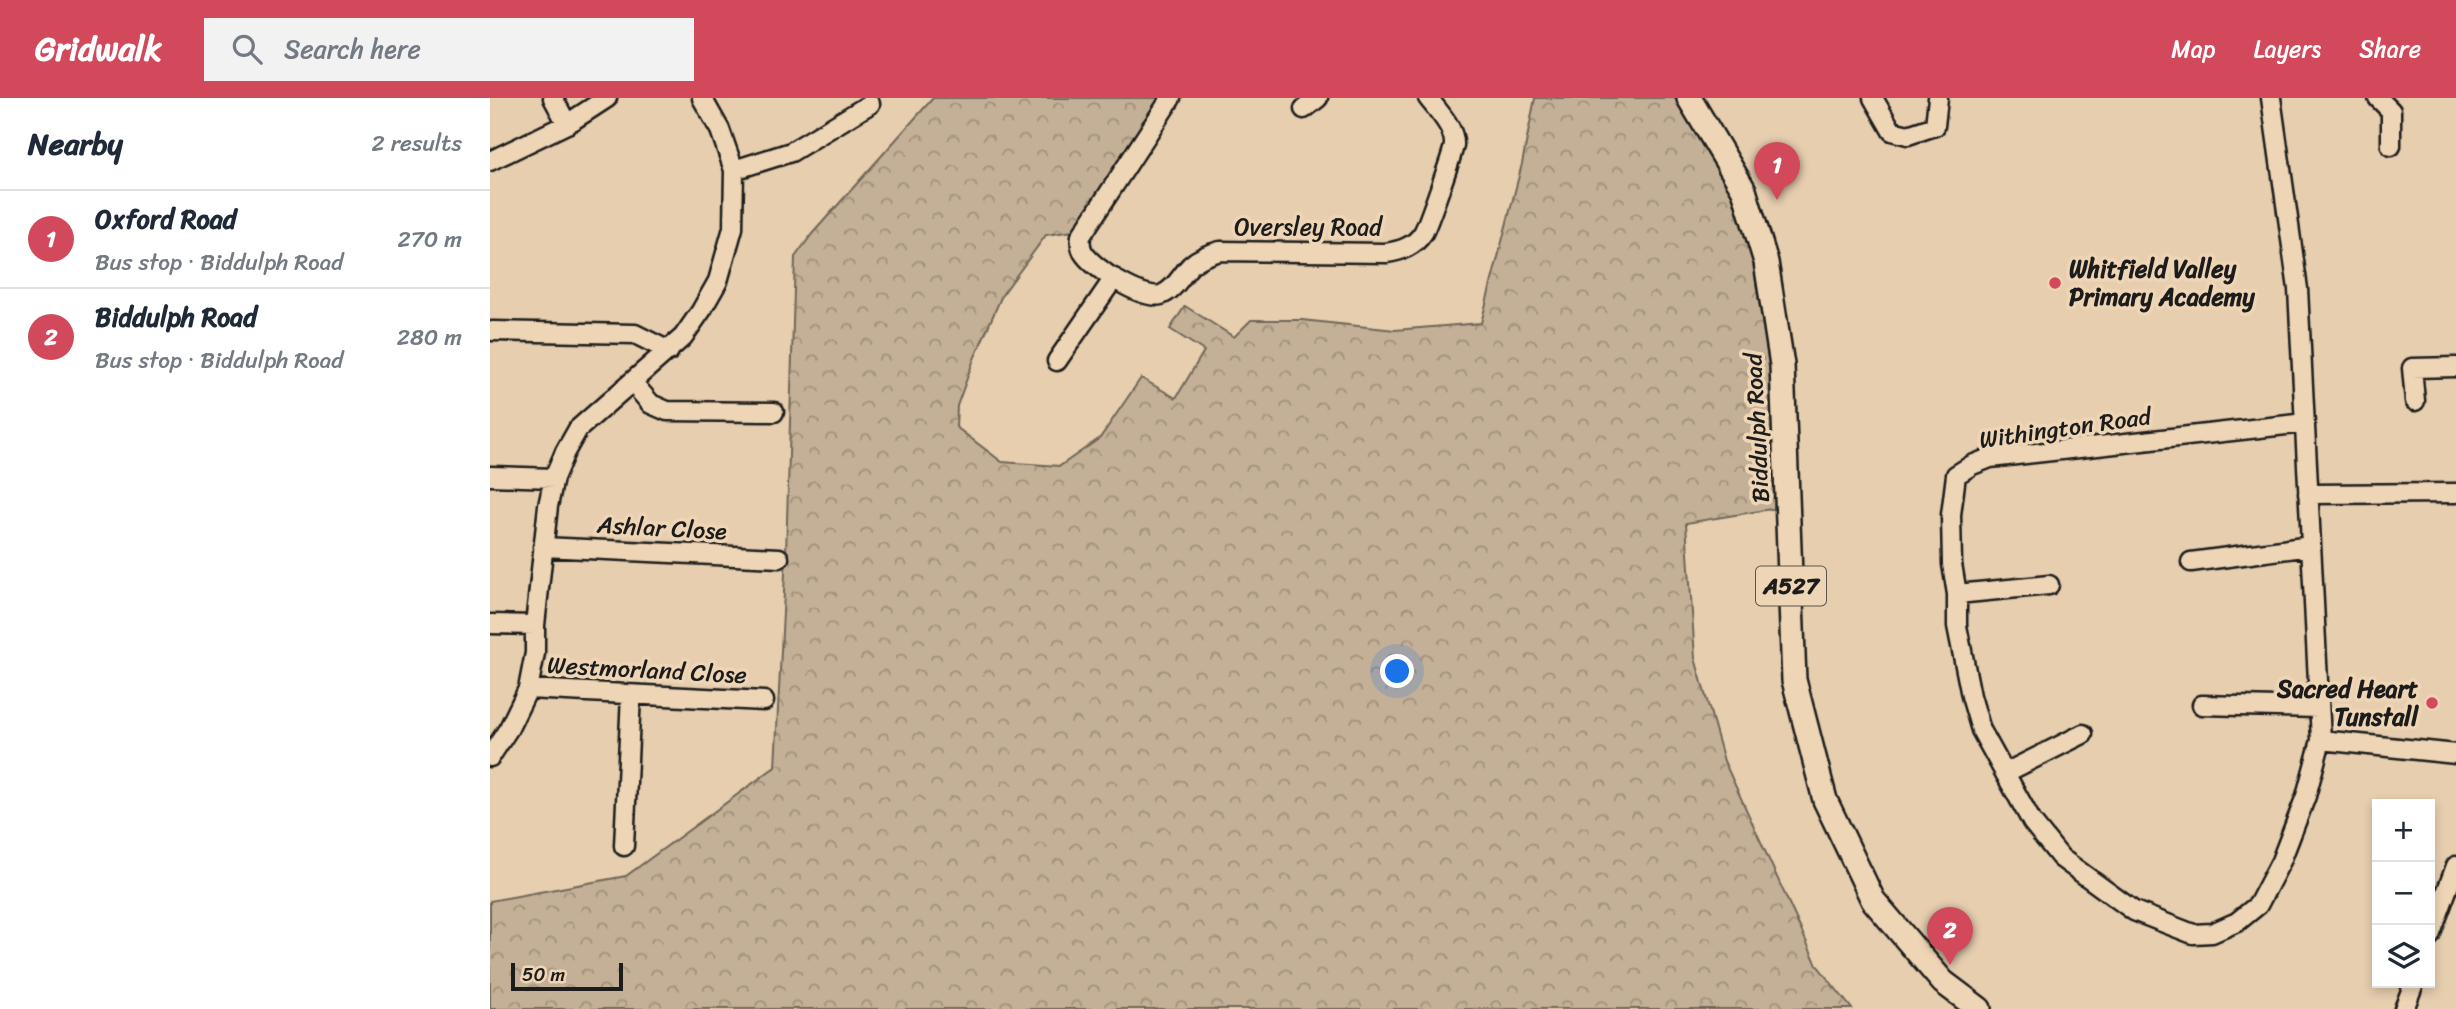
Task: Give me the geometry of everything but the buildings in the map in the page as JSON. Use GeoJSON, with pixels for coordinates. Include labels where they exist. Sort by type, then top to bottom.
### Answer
{"type":"FeatureCollection","features":[{"type":"Feature","properties":{"kind":"main road","name":"Biddulph Road"},"geometry":{"type":"LineString","coordinates":[[1689,98],[1744,190],[1766,262],[1782,365],[1794,680],[1825,800],[1873,900],[1943,982],[1979,1009]]}},
{"type":"Feature","properties":{"kind":"street"},"geometry":{"type":"LineString","coordinates":[[553,98],[567,124]]}},
{"type":"Feature","properties":{"kind":"street"},"geometry":{"type":"LineString","coordinates":[[490,161],[567,124],[607,98]]}},
{"type":"Feature","properties":{"kind":"street"},"geometry":{"type":"LineString","coordinates":[[490,757],[509,728],[528,689],[535,653],[535,625],[543,547],[554,478],[565,452],[578,429],[683,337],[718,281],[733,228],[734,170],[720,130],[702,98]]}},
{"type":"Feature","properties":{"kind":"street","name":"Oversley Road"},"geometry":{"type":"LineString","coordinates":[[1171,98],[1081,236],[1080,243],[1083,253],[1114,278],[1145,295],[1157,296],[1167,292],[1192,264],[1205,255],[1220,251],[1386,253],[1413,245],[1423,233],[1454,145],[1448,125],[1428,98]]}},
{"type":"Feature","properties":{"kind":"street"},"geometry":{"type":"LineString","coordinates":[[1873,98],[1892,131],[1908,135],[1935,126],[1938,98]]}},
{"type":"Feature","properties":{"kind":"street","name":"Withington Road"},"geometry":{"type":"LineString","coordinates":[[2271,98],[2298,289],[2305,423],[2308,494],[2321,740],[2295,829],[2258,905],[2237,922],[2212,933],[2193,934],[2134,911],[2061,858],[2032,822],[1980,730],[1957,626],[1957,594],[1950,534],[1956,475],[1990,458],[2305,423]]}},
{"type":"Feature","properties":{"kind":"street"},"geometry":{"type":"LineString","coordinates":[[2378,98],[2391,111],[2390,145]]}},
{"type":"Feature","properties":{"kind":"street"},"geometry":{"type":"LineString","coordinates":[[734,170],[791,152],[870,104]]}},
{"type":"Feature","properties":{"kind":"street"},"geometry":{"type":"LineString","coordinates":[[1057,361],[1114,278]]}},
{"type":"Feature","properties":{"kind":"street"},"geometry":{"type":"LineString","coordinates":[[492,331],[520,324],[635,334],[669,351]]}},
{"type":"Feature","properties":{"kind":"street"},"geometry":{"type":"LineString","coordinates":[[2415,401],[2412,369],[2456,367]]}},
{"type":"Feature","properties":{"kind":"street"},"geometry":{"type":"LineString","coordinates":[[632,382],[651,404],[667,411],[744,403],[774,412]]}},
{"type":"Feature","properties":{"kind":"street"},"geometry":{"type":"LineString","coordinates":[[490,476],[554,478]]}},
{"type":"Feature","properties":{"kind":"street"},"geometry":{"type":"LineString","coordinates":[[2308,494],[2456,493]]}},
{"type":"Feature","properties":{"kind":"street","name":"Ashlar Close"},"geometry":{"type":"LineString","coordinates":[[543,547],[779,558]]}},
{"type":"Feature","properties":{"kind":"street"},"geometry":{"type":"LineString","coordinates":[[2191,562],[2311,547]]}},
{"type":"Feature","properties":{"kind":"street"},"geometry":{"type":"LineString","coordinates":[[1957,594],[2049,585]]}},
{"type":"Feature","properties":{"kind":"street"},"geometry":{"type":"LineString","coordinates":[[490,624],[535,625]]}},
{"type":"Feature","properties":{"kind":"street","name":"Westmorland Close"},"geometry":{"type":"LineString","coordinates":[[528,689],[764,701]]}},
{"type":"Feature","properties":{"kind":"street"},"geometry":{"type":"LineString","coordinates":[[624,846],[616,821],[631,695]]}},
{"type":"Feature","properties":{"kind":"street"},"geometry":{"type":"LineString","coordinates":[[2202,705],[2319,708]]}},
{"type":"Feature","properties":{"kind":"street"},"geometry":{"type":"LineString","coordinates":[[2005,773],[2083,734]]}},
{"type":"Feature","properties":{"kind":"street"},"geometry":{"type":"LineString","coordinates":[[2321,740],[2456,754]]}},
{"type":"Feature","properties":{"kind":"street"},"geometry":{"type":"LineString","coordinates":[[2434,925],[2456,868]]}},
{"type":"Feature","properties":{"kind":"street"},"geometry":{"type":"LineString","coordinates":[[2404,1009],[2412,988]]}},
{"type":"Feature","properties":{"kind":"green space"},"geometry":{"type":"Polygon","coordinates":[[[933,98],[1161,98],[1073,231],[1046,235],[1002,295],[957,406],[956,427],[1002,462],[1060,466],[1100,438],[1141,378],[1176,398],[1204,351],[1170,329],[1185,306],[1234,337],[1251,320],[1302,320],[1395,330],[1481,323],[1522,164],[1535,98],[1697,98],[1766,262],[1789,506],[1686,523],[1695,658],[1724,761],[1817,965],[1852,1009],[490,1009],[490,901],[626,876],[775,767],[786,554],[795,257],[812,234],[933,98]]]}},
{"type":"Feature","properties":{"kind":"place","name":"Oxford Road"},"geometry":{"type":"Point","coordinates":[1777,200]}},
{"type":"Feature","properties":{"kind":"place","name":"Whitfield Valley Primary Academy"},"geometry":{"type":"Point","coordinates":[2055,283]}},
{"type":"Feature","properties":{"kind":"place","name":"Sacred Heart Tunstall"},"geometry":{"type":"Point","coordinates":[2432,703]}},
{"type":"Feature","properties":{"kind":"place","name":"Biddulph Road"},"geometry":{"type":"Point","coordinates":[1950,965]}}]}
